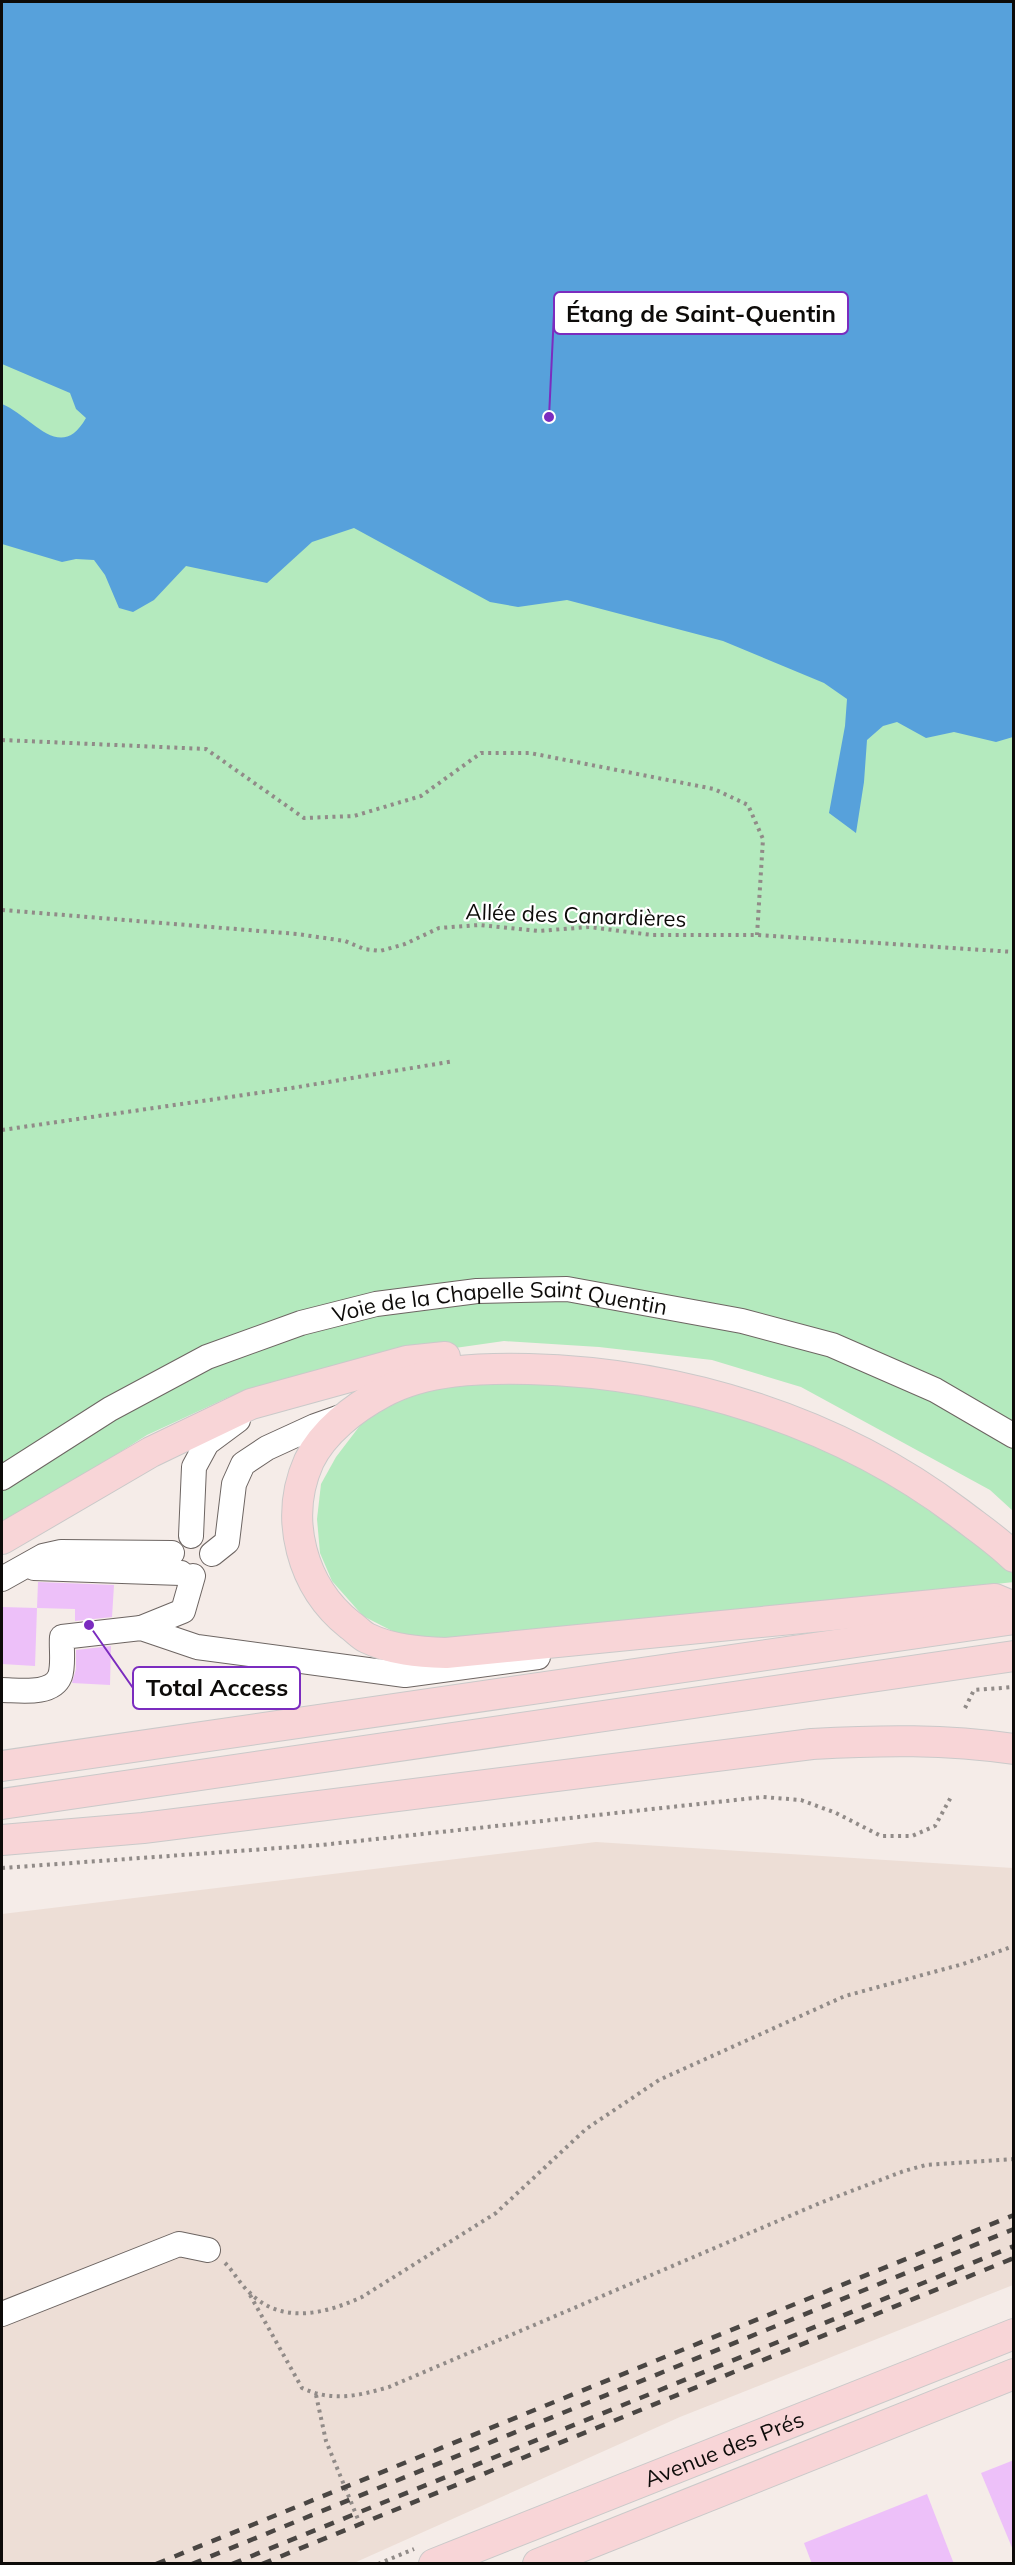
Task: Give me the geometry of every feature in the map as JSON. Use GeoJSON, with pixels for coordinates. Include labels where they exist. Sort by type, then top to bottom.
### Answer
{"type":"FeatureCollection","features":[{"type":"Feature","properties":{"kind":"main road"},"geometry":{"type":"LineString","coordinates":[[2,1539],[151,1452],[251,1404],[407,1361],[476,1353],[567,1353],[688,1370],[795,1402],[886,1446],[958,1490],[1011,1546]]}},
{"type":"Feature","properties":{"kind":"main road"},"geometry":{"type":"LineString","coordinates":[[1011,1546],[871,1456],[785,1418],[680,1386],[565,1370],[495,1368],[421,1378],[384,1392],[348,1414],[326,1437],[309,1461],[298,1504],[298,1544],[312,1580],[335,1612],[366,1637],[406,1651],[446,1653],[995,1599],[1014,1607]]}},
{"type":"Feature","properties":{"kind":"main road"},"geometry":{"type":"LineString","coordinates":[[2,1766],[1014,1619]]}},
{"type":"Feature","properties":{"kind":"main road"},"geometry":{"type":"LineString","coordinates":[[2,1804],[1014,1656]]}},
{"type":"Feature","properties":{"kind":"main road"},"geometry":{"type":"LineString","coordinates":[[2,1840],[143,1828],[812,1744],[916,1740],[951,1741],[1014,1749]]}},
{"type":"Feature","properties":{"kind":"main road","name":"Avenue des Prés"},"geometry":{"type":"LineString","coordinates":[[434,2564],[1014,2334]]}},
{"type":"Feature","properties":{"kind":"main road","name":"Avenue des Prés"},"geometry":{"type":"LineString","coordinates":[[537,2564],[1014,2374]]}},
{"type":"Feature","properties":{"kind":"street","name":"Voie de la Chapelle Saint Quentin"},"geometry":{"type":"LineString","coordinates":[[2,1478],[110,1409],[207,1358],[301,1323],[376,1304],[477,1291],[567,1289],[742,1322],[832,1345],[935,1390],[1014,1436]]}},
{"type":"Feature","properties":{"kind":"street"},"geometry":{"type":"LineString","coordinates":[[191,1536],[194,1467],[207,1443],[236,1423],[251,1404]]}},
{"type":"Feature","properties":{"kind":"street"},"geometry":{"type":"LineString","coordinates":[[2,1579],[43,1556],[61,1552],[182,1568],[200,1575],[208,1568],[212,1554],[227,1542],[234,1484],[243,1464],[267,1448],[348,1414]]}},
{"type":"Feature","properties":{"kind":"street"},"geometry":{"type":"LineString","coordinates":[[2,1690],[37,1690],[52,1685],[60,1676],[62,1637],[141,1628],[183,1611],[180,1540],[191,1536],[205,1542],[212,1554]]}},
{"type":"Feature","properties":{"kind":"street"},"geometry":{"type":"LineString","coordinates":[[141,1628],[197,1647],[405,1675],[532,1659],[613,1637]]}},
{"type":"Feature","properties":{"kind":"street"},"geometry":{"type":"LineString","coordinates":[[2,2314],[179,2244],[208,2250]]}},
{"type":"Feature","properties":{"kind":"path"},"geometry":{"type":"LineString","coordinates":[[2,740],[206,749],[304,819],[354,816],[421,796],[481,753],[530,753],[714,789],[748,805],[763,838],[757,935]]}},
{"type":"Feature","properties":{"kind":"path","name":"Allée des Canardières"},"geometry":{"type":"LineString","coordinates":[[2,910],[297,934],[345,941],[364,949],[380,951],[405,944],[439,928],[479,925],[539,931],[590,927],[652,935],[757,935],[1014,952]]}},
{"type":"Feature","properties":{"kind":"path"},"geometry":{"type":"LineString","coordinates":[[2,1130],[292,1088],[454,1061]]}},
{"type":"Feature","properties":{"kind":"path"},"geometry":{"type":"LineString","coordinates":[[965,1708],[974,1690],[1014,1687]]}},
{"type":"Feature","properties":{"kind":"path"},"geometry":{"type":"LineString","coordinates":[[2,1868],[321,1845],[763,1797],[801,1800],[836,1813],[880,1836],[912,1836],[935,1826],[951,1797]]}},
{"type":"Feature","properties":{"kind":"path"},"geometry":{"type":"LineString","coordinates":[[249,2292],[272,2308],[292,2314],[321,2312],[362,2297],[496,2213],[586,2129],[659,2080],[845,1996],[963,1964],[1014,1946]]}},
{"type":"Feature","properties":{"kind":"path"},"geometry":{"type":"LineString","coordinates":[[208,2250],[224,2262],[249,2292],[302,2388],[316,2395],[336,2398],[358,2396],[388,2387],[820,2203],[904,2171],[926,2165],[1014,2159]]}},
{"type":"Feature","properties":{"kind":"path"},"geometry":{"type":"LineString","coordinates":[[316,2395],[326,2441],[360,2524]]}},
{"type":"Feature","properties":{"kind":"shaded area"},"geometry":{"type":"Polygon","coordinates":[[[596,1842],[1013,1868],[1013,2285],[680,2417],[354,2563],[2,2563],[2,1914],[596,1842]]]}},
{"type":"Feature","properties":{"kind":"green space"},"geometry":{"type":"Polygon","coordinates":[[[2,2],[1013,2],[1013,1511],[990,1490],[801,1387],[712,1360],[599,1347],[504,1341],[378,1359],[229,1397],[147,1435],[2,1527],[2,2]]]}},
{"type":"Feature","properties":{"kind":"green space"},"geometry":{"type":"Polygon","coordinates":[[[465,1379],[640,1385],[835,1445],[1013,1569],[1014,1582],[461,1643],[404,1637],[363,1616],[332,1581],[320,1553],[317,1519],[321,1484],[336,1457],[365,1419],[410,1390],[465,1379]]]}},
{"type":"Feature","properties":{"kind":"water"},"geometry":{"type":"Polygon","coordinates":[[[2,2],[1013,2],[1013,737],[996,742],[954,732],[926,738],[897,722],[883,726],[867,740],[864,782],[856,833],[829,813],[845,726],[847,699],[824,683],[723,641],[567,600],[518,607],[490,602],[354,528],[312,542],[267,583],[186,566],[154,600],[133,612],[119,608],[105,575],[94,560],[76,559],[62,562],[2,544],[2,404],[46,433],[56,437],[66,437],[76,431],[86,418],[76,409],[70,393],[2,364],[2,2]]]}},
{"type":"Feature","properties":{"kind":"building"},"geometry":{"type":"Polygon","coordinates":[[[38,1582],[114,1585],[112,1617],[75,1621],[75,1609],[37,1608],[38,1582]]]}},
{"type":"Feature","properties":{"kind":"building"},"geometry":{"type":"Polygon","coordinates":[[[2,1607],[37,1608],[35,1666],[2,1664],[2,1607]]]}},
{"type":"Feature","properties":{"kind":"building"},"geometry":{"type":"Polygon","coordinates":[[[111,1646],[110,1685],[72,1683],[76,1669],[76,1650],[111,1646]]]}},
{"type":"Feature","properties":{"kind":"building"},"geometry":{"type":"Polygon","coordinates":[[[1014,2460],[1014,2550],[1013,2550],[981,2473],[1014,2460]]]}},
{"type":"Feature","properties":{"kind":"building"},"geometry":{"type":"Polygon","coordinates":[[[927,2494],[954,2564],[812,2564],[804,2543],[927,2494]]]}},
{"type":"Feature","properties":{"kind":"railway"},"geometry":{"type":"LineString","coordinates":[[156,2564],[1014,2215]]}},
{"type":"Feature","properties":{"kind":"railway"},"geometry":{"type":"LineString","coordinates":[[192,2564],[1014,2229]]}},
{"type":"Feature","properties":{"kind":"railway"},"geometry":{"type":"LineString","coordinates":[[232,2564],[1014,2246]]}},
{"type":"Feature","properties":{"kind":"railway"},"geometry":{"type":"LineString","coordinates":[[262,2564],[1014,2258]]}},
{"type":"Feature","properties":{"kind":"place","name":"Étang de Saint-Quentin"},"geometry":{"type":"Point","coordinates":[549,417]}},
{"type":"Feature","properties":{"kind":"place","name":"Total Access"},"geometry":{"type":"Point","coordinates":[89,1625]}}]}
